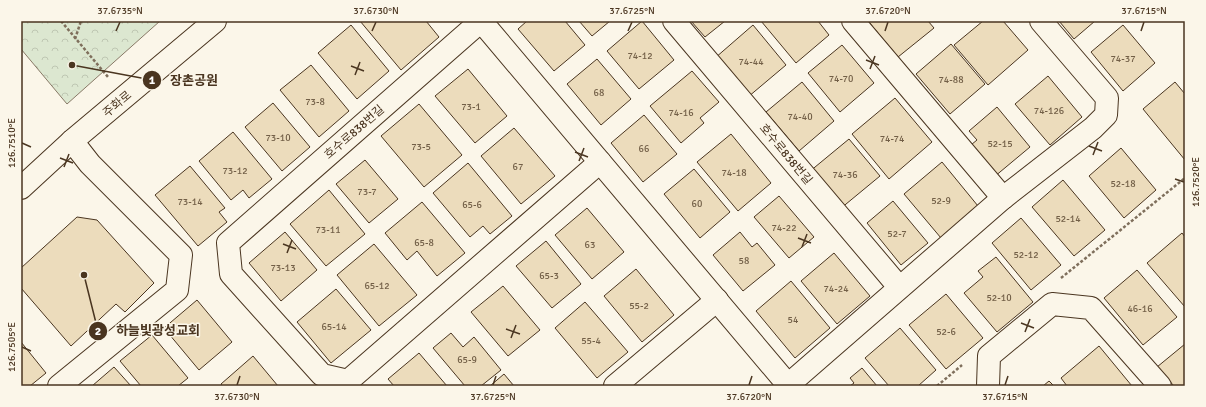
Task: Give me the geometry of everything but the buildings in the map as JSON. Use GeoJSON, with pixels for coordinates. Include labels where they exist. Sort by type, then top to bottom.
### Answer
{"type":"FeatureCollection","features":[{"type":"Feature","properties":{"kind":"street","name":"주화로"},"geometry":{"type":"LineString","coordinates":[[21,188],[72,141],[215,21]]}},
{"type":"Feature","properties":{"kind":"street","name":"호수로838번길"},"geometry":{"type":"LineString","coordinates":[[600,162],[348,381],[322,376],[231,274],[228,243],[481,21],[789,385],[1003,198],[1093,128],[1106,115],[1107,98],[1041,21]]}},
{"type":"Feature","properties":{"kind":"street","name":"호수로838번길"},"geometry":{"type":"LineString","coordinates":[[674,21],[899,288]]}},
{"type":"Feature","properties":{"kind":"street"},"geometry":{"type":"LineString","coordinates":[[853,21],[1003,198]]}},
{"type":"Feature","properties":{"kind":"street"},"geometry":{"type":"LineString","coordinates":[[59,386],[177,290],[181,255],[90,164],[72,141]]}},
{"type":"Feature","properties":{"kind":"street"},"geometry":{"type":"LineString","coordinates":[[615,386],[717,300]]}},
{"type":"Feature","properties":{"kind":"street"},"geometry":{"type":"LineString","coordinates":[[988,386],[989,356],[1052,304],[1092,308],[1160,386]]}},
{"type":"Feature","properties":{"kind":"path"},"geometry":{"type":"LineString","coordinates":[[61,21],[104,71],[111,82]]}},
{"type":"Feature","properties":{"kind":"path"},"geometry":{"type":"LineString","coordinates":[[75,39],[81,21]]}},
{"type":"Feature","properties":{"kind":"green space"},"geometry":{"type":"Polygon","coordinates":[[[21,21],[160,21],[67,104],[21,49],[21,21]]]}},
{"type":"Feature","properties":{"kind":"place","name":"장촌공원"},"geometry":{"type":"Point","coordinates":[72,65]}},
{"type":"Feature","properties":{"kind":"place","name":"하늘빛광성교회"},"geometry":{"type":"Point","coordinates":[84,275]}}]}
